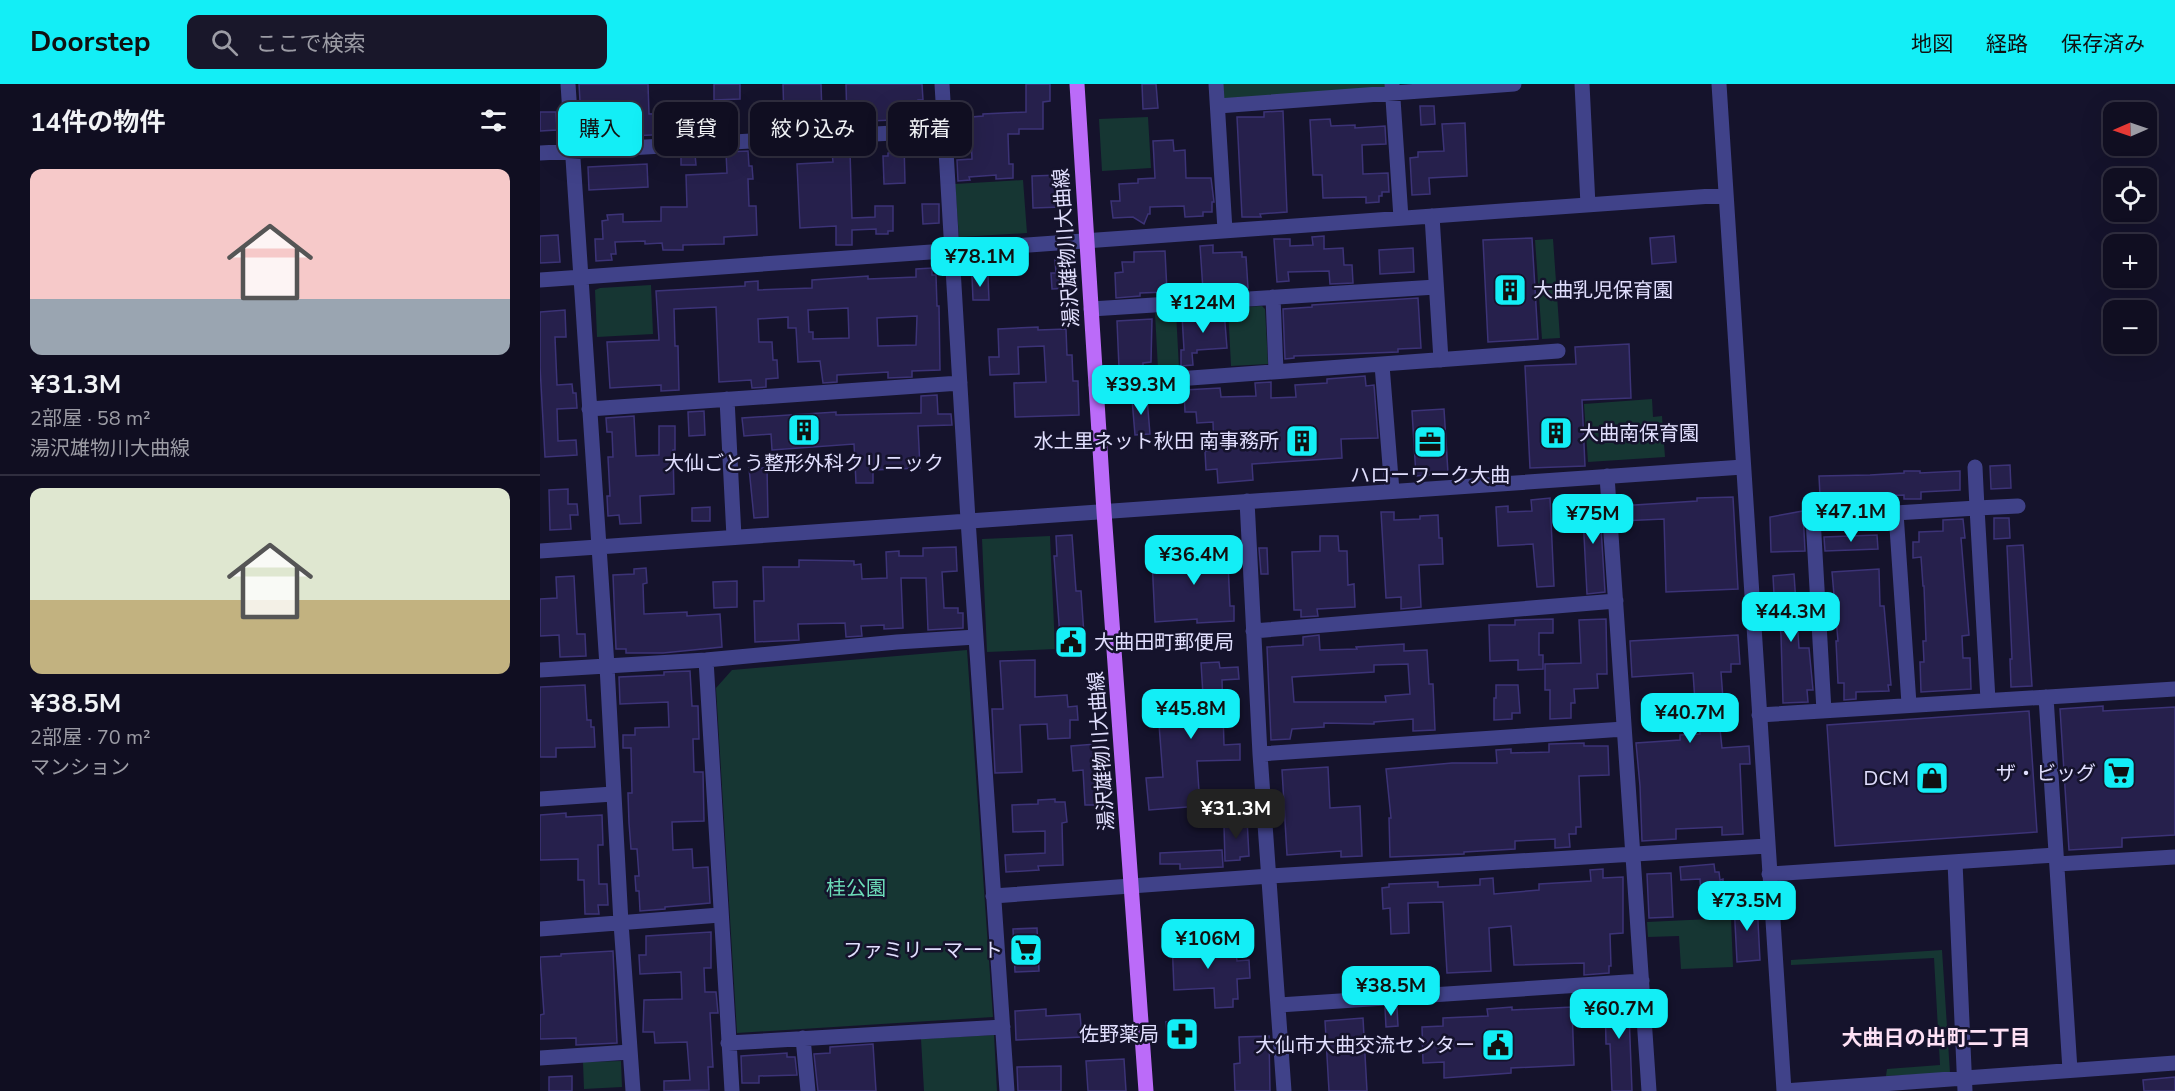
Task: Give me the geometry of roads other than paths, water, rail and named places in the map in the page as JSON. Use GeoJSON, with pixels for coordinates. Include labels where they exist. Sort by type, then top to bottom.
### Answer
{"type":"FeatureCollection","features":[{"type":"Feature","properties":{"kind":"main road","name":"湯沢雄物川大曲線"},"geometry":{"type":"LineString","coordinates":[[1077,84],[1104,512],[1146,1091]]}},
{"type":"Feature","properties":{"kind":"street"},"geometry":{"type":"LineString","coordinates":[[568,84],[569,102]]}},
{"type":"Feature","properties":{"kind":"street"},"geometry":{"type":"LineString","coordinates":[[942,84],[943,102]]}},
{"type":"Feature","properties":{"kind":"street"},"geometry":{"type":"LineString","coordinates":[[1216,84],[1225,230]]}},
{"type":"Feature","properties":{"kind":"street"},"geometry":{"type":"LineString","coordinates":[[1218,106],[1392,88],[1514,84]]}},
{"type":"Feature","properties":{"kind":"street"},"geometry":{"type":"LineString","coordinates":[[1582,84],[1588,205]]}},
{"type":"Feature","properties":{"kind":"street"},"geometry":{"type":"LineString","coordinates":[[1719,84],[1784,1091],[1965,1085],[2070,1070],[2175,1063]]}},
{"type":"Feature","properties":{"kind":"street"},"geometry":{"type":"LineString","coordinates":[[1392,88],[1401,218]]}},
{"type":"Feature","properties":{"kind":"street"},"geometry":{"type":"LineString","coordinates":[[642,147],[888,133]]}},
{"type":"Feature","properties":{"kind":"street"},"geometry":{"type":"LineString","coordinates":[[540,153],[558,152]]}},
{"type":"Feature","properties":{"kind":"street"},"geometry":{"type":"LineString","coordinates":[[572,156],[633,1091]]}},
{"type":"Feature","properties":{"kind":"street"},"geometry":{"type":"LineString","coordinates":[[947,156],[968,520],[1007,1091]]}},
{"type":"Feature","properties":{"kind":"street"},"geometry":{"type":"LineString","coordinates":[[540,279],[1726,195]]}},
{"type":"Feature","properties":{"kind":"street"},"geometry":{"type":"LineString","coordinates":[[1432,216],[1441,360]]}},
{"type":"Feature","properties":{"kind":"street"},"geometry":{"type":"LineString","coordinates":[[1091,309],[1436,286]]}},
{"type":"Feature","properties":{"kind":"street"},"geometry":{"type":"LineString","coordinates":[[1272,297],[1276,371]]}},
{"type":"Feature","properties":{"kind":"street"},"geometry":{"type":"LineString","coordinates":[[1096,385],[1558,351]]}},
{"type":"Feature","properties":{"kind":"street"},"geometry":{"type":"LineString","coordinates":[[1382,365],[1392,491]]}},
{"type":"Feature","properties":{"kind":"street"},"geometry":{"type":"LineString","coordinates":[[589,410],[960,383]]}},
{"type":"Feature","properties":{"kind":"street"},"geometry":{"type":"LineString","coordinates":[[727,399],[734,537]]}},
{"type":"Feature","properties":{"kind":"street"},"geometry":{"type":"LineString","coordinates":[[540,551],[1743,467]]}},
{"type":"Feature","properties":{"kind":"street"},"geometry":{"type":"LineString","coordinates":[[1975,467],[1988,700]]}},
{"type":"Feature","properties":{"kind":"street"},"geometry":{"type":"LineString","coordinates":[[1607,476],[1649,1091]]}},
{"type":"Feature","properties":{"kind":"street"},"geometry":{"type":"LineString","coordinates":[[1247,501],[1260,754],[1284,1091]]}},
{"type":"Feature","properties":{"kind":"street"},"geometry":{"type":"LineString","coordinates":[[1824,711],[1813,518],[2018,506]]}},
{"type":"Feature","properties":{"kind":"street"},"geometry":{"type":"LineString","coordinates":[[1896,513],[1909,704]]}},
{"type":"Feature","properties":{"kind":"street"},"geometry":{"type":"LineString","coordinates":[[1253,631],[1616,601]]}},
{"type":"Feature","properties":{"kind":"street"},"geometry":{"type":"LineString","coordinates":[[540,670],[706,660],[976,637]]}},
{"type":"Feature","properties":{"kind":"street"},"geometry":{"type":"LineString","coordinates":[[706,660],[732,1091]]}},
{"type":"Feature","properties":{"kind":"street"},"geometry":{"type":"LineString","coordinates":[[1760,715],[2175,688]]}},
{"type":"Feature","properties":{"kind":"street"},"geometry":{"type":"LineString","coordinates":[[2046,697],[2070,1070]]}},
{"type":"Feature","properties":{"kind":"street"},"geometry":{"type":"LineString","coordinates":[[1260,754],[1624,729]]}},
{"type":"Feature","properties":{"kind":"street"},"geometry":{"type":"LineString","coordinates":[[540,799],[613,794]]}},
{"type":"Feature","properties":{"kind":"street"},"geometry":{"type":"LineString","coordinates":[[993,896],[1270,876],[1767,846]]}},
{"type":"Feature","properties":{"kind":"street"},"geometry":{"type":"LineString","coordinates":[[1769,874],[1955,862],[2175,857]]}},
{"type":"Feature","properties":{"kind":"street"},"geometry":{"type":"LineString","coordinates":[[1955,862],[1965,1085]]}},
{"type":"Feature","properties":{"kind":"street"},"geometry":{"type":"LineString","coordinates":[[540,929],[720,915]]}},
{"type":"Feature","properties":{"kind":"street"},"geometry":{"type":"LineString","coordinates":[[1279,1005],[1642,981]]}},
{"type":"Feature","properties":{"kind":"street"},"geometry":{"type":"LineString","coordinates":[[728,1042],[1003,1027]]}},
{"type":"Feature","properties":{"kind":"street"},"geometry":{"type":"LineString","coordinates":[[803,1038],[808,1091]]}},
{"type":"Feature","properties":{"kind":"street"},"geometry":{"type":"LineString","coordinates":[[540,1058],[630,1052]]}},
{"type":"Feature","properties":{"kind":"place","name":"大曲乳児保育園"},"geometry":{"type":"Point","coordinates":[1510,290]}},
{"type":"Feature","properties":{"kind":"place","name":"大仙ごとう整形外科クリニック"},"geometry":{"type":"Point","coordinates":[804,430]}},
{"type":"Feature","properties":{"kind":"place","name":"大曲南保育園"},"geometry":{"type":"Point","coordinates":[1556,433]}},
{"type":"Feature","properties":{"kind":"place","name":"水土里ネット秋田 南事務所"},"geometry":{"type":"Point","coordinates":[1302,441]}},
{"type":"Feature","properties":{"kind":"place","name":"ハローワーク大曲"},"geometry":{"type":"Point","coordinates":[1430,442]}},
{"type":"Feature","properties":{"kind":"place","name":"大曲田町郵便局"},"geometry":{"type":"Point","coordinates":[1071,642]}},
{"type":"Feature","properties":{"kind":"place","name":"ザ・ビッグ"},"geometry":{"type":"Point","coordinates":[2119,773]}},
{"type":"Feature","properties":{"kind":"place","name":"DCM"},"geometry":{"type":"Point","coordinates":[1932,778]}},
{"type":"Feature","properties":{"kind":"place","name":"ファミリーマート"},"geometry":{"type":"Point","coordinates":[1026,950]}},
{"type":"Feature","properties":{"kind":"place","name":"佐野薬局"},"geometry":{"type":"Point","coordinates":[1182,1034]}},
{"type":"Feature","properties":{"kind":"place","name":"大仙市大曲交流センター"},"geometry":{"type":"Point","coordinates":[1498,1045]}},
{"type":"Feature","properties":{"kind":"district","name":"大曲日の出町二丁目"},"geometry":{"type":"Point","coordinates":[1936,1038]}},
{"type":"Feature","properties":{"kind":"park label","name":"桂公園"},"geometry":{"type":"Point","coordinates":[856,888]}}]}
